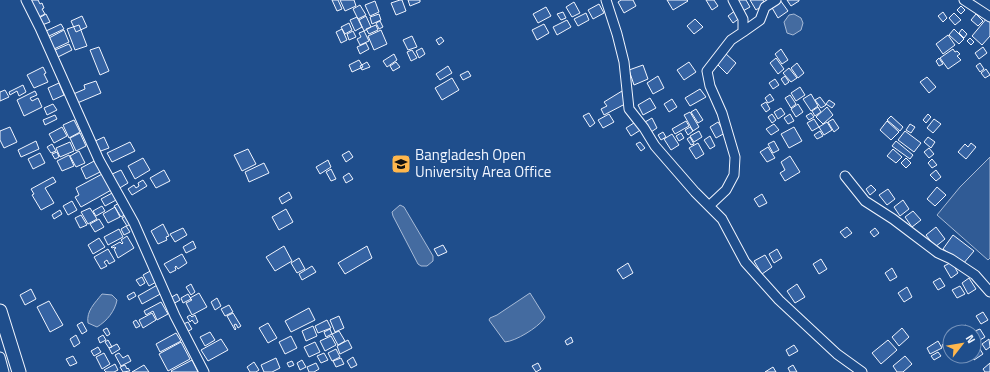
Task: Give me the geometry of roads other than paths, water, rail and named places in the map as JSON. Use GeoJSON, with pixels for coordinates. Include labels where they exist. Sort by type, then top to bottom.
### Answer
{"type":"FeatureCollection","features":[{"type":"Feature","properties":{"kind":"highway"},"geometry":{"type":"LineString","coordinates":[[0,311],[19,372]]}},
{"type":"Feature","properties":{"kind":"street"},"geometry":{"type":"LineString","coordinates":[[26,0],[99,160],[134,223],[175,316],[204,372]]}},
{"type":"Feature","properties":{"kind":"street"},"geometry":{"type":"LineString","coordinates":[[606,0],[624,62],[628,109],[644,128],[656,146],[695,192],[722,219],[745,262],[779,300],[837,354],[862,372]]}},
{"type":"Feature","properties":{"kind":"street"},"geometry":{"type":"LineString","coordinates":[[733,0],[743,19],[743,32]]}},
{"type":"Feature","properties":{"kind":"street"},"geometry":{"type":"LineString","coordinates":[[709,206],[726,190],[729,185],[734,175],[735,157],[722,113],[710,86],[707,71],[731,40],[760,20],[765,8],[776,0]]}},
{"type":"Feature","properties":{"kind":"street"},"geometry":{"type":"LineString","coordinates":[[964,0],[990,17]]}},
{"type":"Feature","properties":{"kind":"street"},"geometry":{"type":"LineString","coordinates":[[845,176],[865,200],[938,253],[951,259],[975,276],[990,292]]}},
{"type":"Feature","properties":{"kind":"street"},"geometry":{"type":"LineString","coordinates":[[0,357],[4,372]]}},
{"type":"Feature","properties":{"kind":"place","name":"Bangladesh Open University Area Office"},"geometry":{"type":"Point","coordinates":[401,164]}}]}
